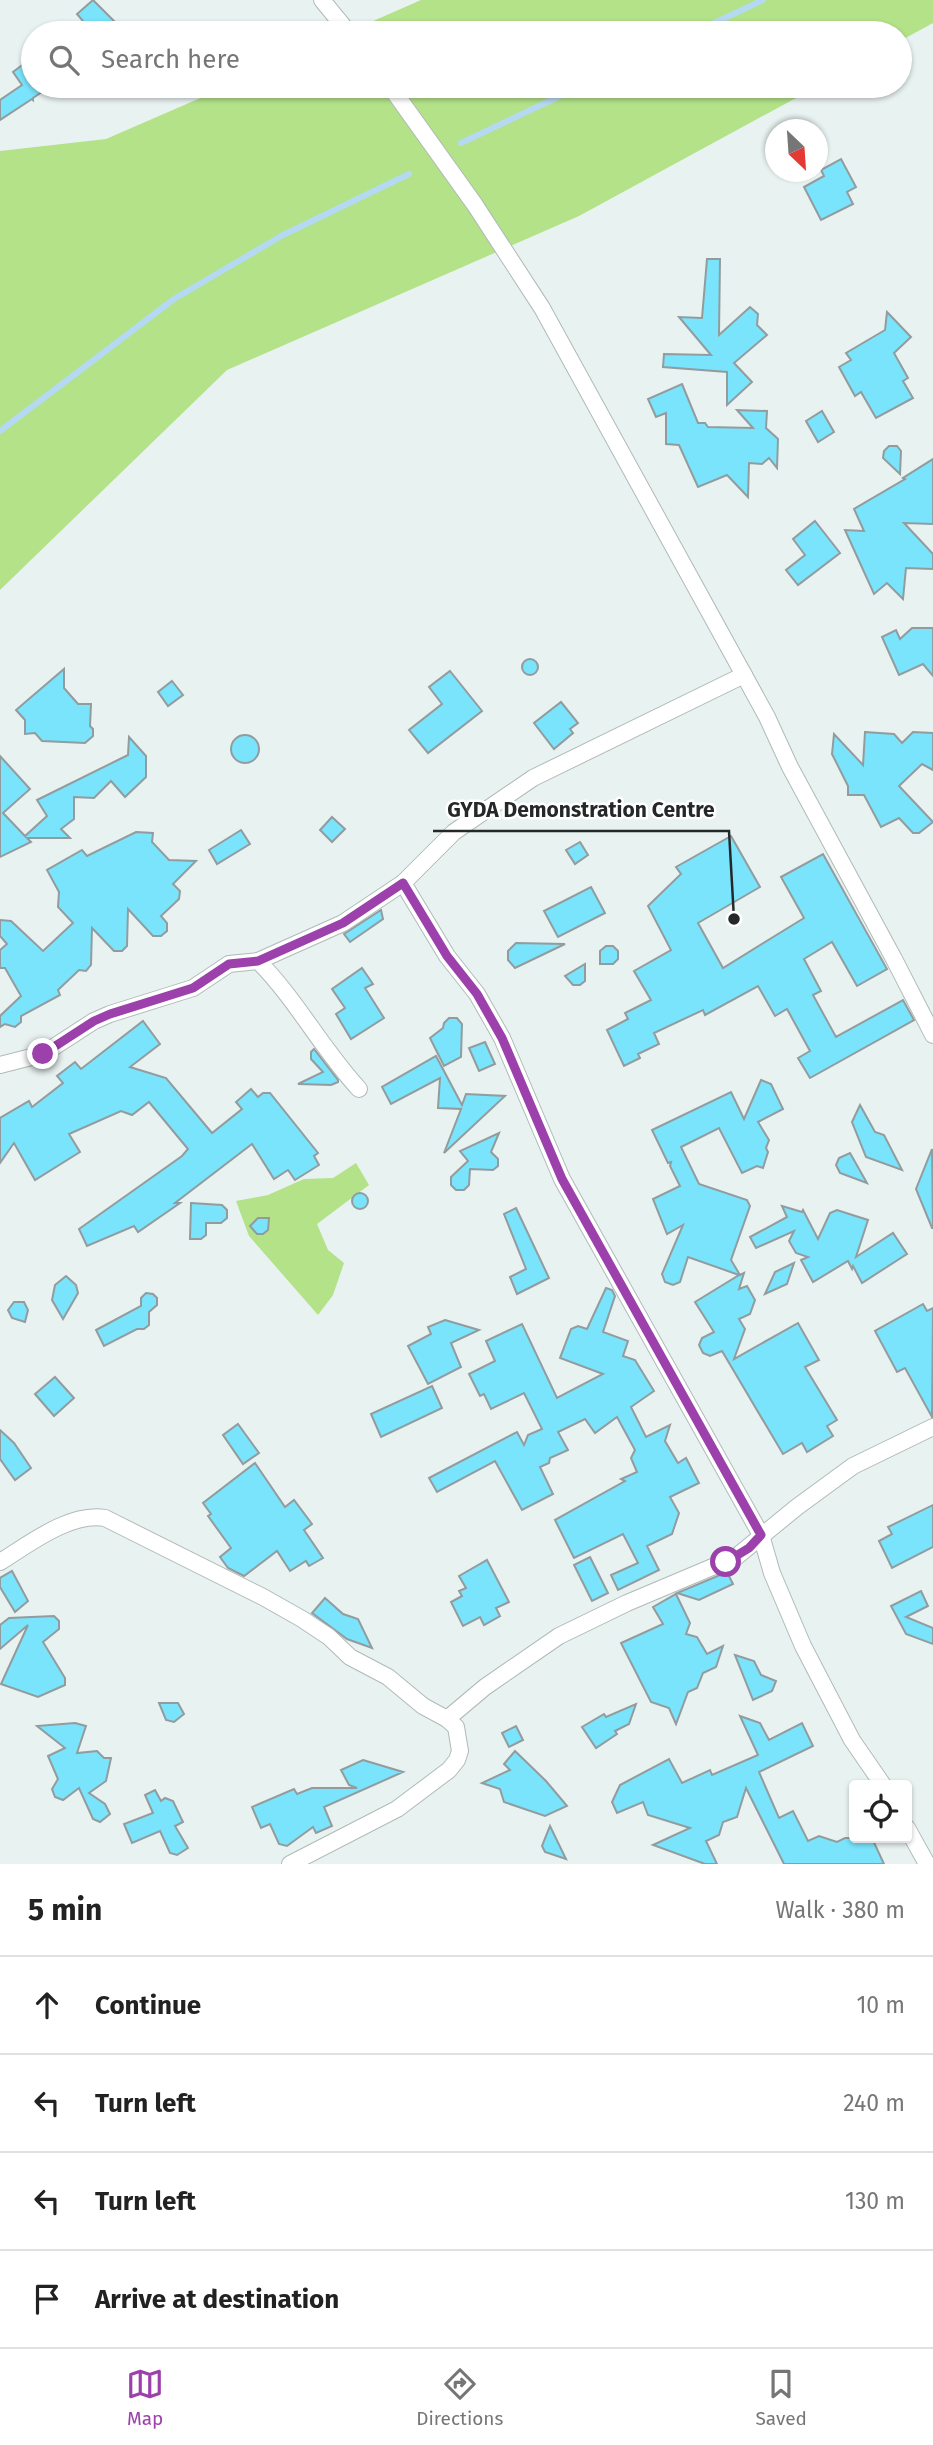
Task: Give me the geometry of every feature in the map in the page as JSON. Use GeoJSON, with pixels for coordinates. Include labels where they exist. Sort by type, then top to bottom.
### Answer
{"type":"FeatureCollection","features":[{"type":"Feature","properties":{"kind":"street"},"geometry":{"type":"LineString","coordinates":[[322,0],[339,21]]}},
{"type":"Feature","properties":{"kind":"street"},"geometry":{"type":"LineString","coordinates":[[399,98],[467,194],[542,308],[767,717],[790,767],[932,1033]]}},
{"type":"Feature","properties":{"kind":"street"},"geometry":{"type":"LineString","coordinates":[[0,1065],[43,1054],[94,1021],[110,1014],[193,988],[229,964],[258,961],[343,923],[403,883],[454,832],[533,778],[744,675]]}},
{"type":"Feature","properties":{"kind":"street"},"geometry":{"type":"LineString","coordinates":[[403,883],[447,956],[477,994],[502,1038],[562,1179],[761,1535],[772,1573],[803,1646],[852,1740],[880,1780]]}},
{"type":"Feature","properties":{"kind":"street"},"geometry":{"type":"LineString","coordinates":[[258,961],[280,986],[339,1068],[359,1089]]}},
{"type":"Feature","properties":{"kind":"street"},"geometry":{"type":"LineString","coordinates":[[447,1719],[485,1687],[559,1636],[627,1603],[736,1558],[761,1535],[853,1466],[933,1427]]}},
{"type":"Feature","properties":{"kind":"street"},"geometry":{"type":"LineString","coordinates":[[0,1562],[80,1517],[105,1518],[302,1619],[329,1637],[350,1657],[388,1677],[423,1706],[456,1727],[460,1751],[449,1770],[397,1809],[290,1864]]}},
{"type":"Feature","properties":{"kind":"street"},"geometry":{"type":"LineString","coordinates":[[912,1837],[927,1864]]}},
{"type":"Feature","properties":{"kind":"green space"},"geometry":{"type":"Polygon","coordinates":[[[421,0],[933,0],[933,23],[912,34],[912,21],[373,21],[421,0]]]}},
{"type":"Feature","properties":{"kind":"green space"},"geometry":{"type":"Polygon","coordinates":[[[200,98],[796,98],[579,216],[227,370],[0,590],[0,151],[106,139],[200,98]]]}},
{"type":"Feature","properties":{"kind":"green space"},"geometry":{"type":"Polygon","coordinates":[[[356,1163],[369,1185],[317,1224],[328,1250],[344,1263],[333,1295],[318,1315],[249,1236],[236,1201],[268,1195],[304,1179],[333,1178],[356,1163]]]}},
{"type":"Feature","properties":{"kind":"building"},"geometry":{"type":"Polygon","coordinates":[[[93,0],[114,21],[83,21],[77,14],[93,0]]]}},
{"type":"Feature","properties":{"kind":"building"},"geometry":{"type":"Polygon","coordinates":[[[21,66],[21,84],[13,72],[21,66]]]}},
{"type":"Feature","properties":{"kind":"building"},"geometry":{"type":"Polygon","coordinates":[[[21,86],[21,98],[33,98],[0,120],[0,100],[21,86]]]}},
{"type":"Feature","properties":{"kind":"building"},"geometry":{"type":"Polygon","coordinates":[[[841,159],[856,187],[847,192],[853,204],[821,220],[804,187],[813,182],[828,182],[828,166],[841,159]]]}},
{"type":"Feature","properties":{"kind":"building"},"geometry":{"type":"Polygon","coordinates":[[[707,259],[720,259],[719,335],[750,307],[758,314],[757,325],[767,335],[734,363],[752,382],[727,405],[727,372],[663,367],[664,354],[711,355],[679,317],[702,318],[707,259]]]}},
{"type":"Feature","properties":{"kind":"building"},"geometry":{"type":"Polygon","coordinates":[[[887,312],[911,337],[894,353],[908,378],[903,381],[913,398],[876,418],[861,392],[855,396],[839,367],[851,360],[846,353],[885,330],[887,312]]]}},
{"type":"Feature","properties":{"kind":"building"},"geometry":{"type":"Polygon","coordinates":[[[682,384],[698,423],[705,423],[708,427],[753,428],[737,410],[767,411],[766,428],[778,439],[777,468],[769,458],[762,464],[749,463],[748,497],[727,475],[698,487],[679,445],[666,444],[666,413],[656,417],[648,399],[682,384]]]}},
{"type":"Feature","properties":{"kind":"building"},"geometry":{"type":"Polygon","coordinates":[[[822,411],[834,432],[818,442],[806,421],[822,411]]]}},
{"type":"Feature","properties":{"kind":"building"},"geometry":{"type":"Polygon","coordinates":[[[889,446],[897,446],[901,451],[900,474],[883,458],[884,451],[889,446]]]}},
{"type":"Feature","properties":{"kind":"building"},"geometry":{"type":"Polygon","coordinates":[[[933,459],[933,524],[904,523],[933,554],[933,569],[906,568],[903,599],[887,583],[874,594],[845,530],[864,531],[854,509],[933,459]]]}},
{"type":"Feature","properties":{"kind":"building"},"geometry":{"type":"Polygon","coordinates":[[[815,521],[840,553],[798,585],[786,570],[805,555],[793,539],[815,521]]]}},
{"type":"Feature","properties":{"kind":"building"},"geometry":{"type":"Polygon","coordinates":[[[912,628],[933,628],[933,676],[923,664],[899,675],[882,637],[896,630],[900,639],[912,628]]]}},
{"type":"Feature","properties":{"kind":"building"},"geometry":{"type":"Polygon","coordinates":[[[530,659],[536,661],[536,673],[530,675],[524,673],[522,667],[524,661],[530,659]]]}},
{"type":"Feature","properties":{"kind":"building"},"geometry":{"type":"Polygon","coordinates":[[[64,669],[64,688],[78,704],[91,704],[90,726],[93,736],[85,743],[42,741],[35,733],[25,734],[25,720],[16,710],[64,669]]]}},
{"type":"Feature","properties":{"kind":"building"},"geometry":{"type":"Polygon","coordinates":[[[450,671],[482,711],[428,753],[409,730],[442,704],[429,687],[450,671]]]}},
{"type":"Feature","properties":{"kind":"building"},"geometry":{"type":"Polygon","coordinates":[[[172,681],[183,695],[168,706],[158,692],[172,681]]]}},
{"type":"Feature","properties":{"kind":"building"},"geometry":{"type":"Polygon","coordinates":[[[561,702],[578,723],[570,729],[573,733],[554,749],[534,723],[561,702]]]}},
{"type":"Feature","properties":{"kind":"building"},"geometry":{"type":"Polygon","coordinates":[[[865,732],[894,734],[902,743],[913,732],[933,733],[933,770],[922,764],[899,786],[933,822],[919,833],[913,833],[899,818],[881,827],[864,795],[848,795],[848,786],[832,754],[834,734],[863,765],[865,732]]]}},
{"type":"Feature","properties":{"kind":"building"},"geometry":{"type":"Polygon","coordinates":[[[245,735],[255,739],[259,749],[255,759],[245,763],[235,759],[231,749],[235,739],[245,735]]]}},
{"type":"Feature","properties":{"kind":"building"},"geometry":{"type":"Polygon","coordinates":[[[129,737],[146,756],[146,777],[125,797],[111,781],[94,798],[74,797],[74,819],[61,829],[70,838],[27,838],[31,842],[0,857],[0,756],[30,789],[3,813],[25,836],[47,816],[37,800],[128,755],[129,737]]]}},
{"type":"Feature","properties":{"kind":"building"},"geometry":{"type":"Polygon","coordinates":[[[332,817],[345,829],[332,842],[320,830],[332,817]]]}},
{"type":"Feature","properties":{"kind":"building"},"geometry":{"type":"Polygon","coordinates":[[[241,830],[250,844],[217,864],[209,850],[241,830]]]}},
{"type":"Feature","properties":{"kind":"building"},"geometry":{"type":"Polygon","coordinates":[[[136,832],[153,833],[152,842],[169,860],[196,861],[173,884],[180,891],[179,899],[161,916],[167,923],[167,931],[161,936],[153,936],[128,909],[127,946],[122,951],[114,951],[92,928],[91,965],[86,971],[79,970],[58,990],[60,995],[21,1016],[21,1022],[15,1027],[5,1024],[0,1027],[0,1016],[21,996],[5,968],[0,968],[0,950],[7,944],[0,936],[0,920],[11,921],[43,951],[73,923],[58,907],[59,892],[47,870],[82,850],[87,856],[136,832]]]}},
{"type":"Feature","properties":{"kind":"building"},"geometry":{"type":"Polygon","coordinates":[[[731,836],[760,887],[698,923],[723,968],[804,918],[781,877],[823,854],[887,969],[857,986],[832,942],[804,959],[821,991],[813,995],[836,1037],[903,1000],[914,1020],[810,1078],[798,1058],[810,1051],[787,1009],[775,1016],[758,986],[705,1015],[703,1010],[654,1033],[659,1044],[638,1054],[640,1058],[624,1066],[607,1030],[628,1019],[625,1013],[651,1000],[634,971],[671,950],[648,906],[681,874],[676,867],[731,836]]]}},
{"type":"Feature","properties":{"kind":"building"},"geometry":{"type":"Polygon","coordinates":[[[580,842],[588,855],[575,864],[566,850],[580,842]]]}},
{"type":"Feature","properties":{"kind":"building"},"geometry":{"type":"Polygon","coordinates":[[[591,887],[605,913],[558,937],[544,911],[591,887]]]}},
{"type":"Feature","properties":{"kind":"building"},"geometry":{"type":"Polygon","coordinates":[[[381,910],[383,919],[350,942],[344,934],[381,910]]]}},
{"type":"Feature","properties":{"kind":"building"},"geometry":{"type":"Polygon","coordinates":[[[516,943],[565,944],[515,968],[508,960],[508,951],[516,943]]]}},
{"type":"Feature","properties":{"kind":"building"},"geometry":{"type":"Polygon","coordinates":[[[606,946],[613,946],[618,951],[618,959],[613,964],[600,964],[600,951],[606,946]]]}},
{"type":"Feature","properties":{"kind":"building"},"geometry":{"type":"Polygon","coordinates":[[[585,964],[585,981],[580,985],[573,985],[565,976],[585,964]]]}},
{"type":"Feature","properties":{"kind":"building"},"geometry":{"type":"Polygon","coordinates":[[[362,968],[373,984],[365,988],[384,1018],[351,1039],[336,1014],[345,1008],[332,989],[362,968]]]}},
{"type":"Feature","properties":{"kind":"building"},"geometry":{"type":"Polygon","coordinates":[[[449,1018],[457,1018],[462,1024],[461,1057],[444,1066],[430,1038],[443,1028],[449,1018]]]}},
{"type":"Feature","properties":{"kind":"building"},"geometry":{"type":"Polygon","coordinates":[[[143,1021],[160,1044],[130,1067],[166,1078],[212,1133],[242,1109],[236,1102],[251,1089],[258,1097],[263,1093],[270,1093],[318,1153],[314,1156],[319,1165],[295,1180],[288,1170],[274,1179],[252,1144],[175,1203],[180,1203],[138,1232],[134,1226],[87,1246],[79,1229],[188,1149],[149,1102],[132,1115],[121,1111],[69,1134],[80,1152],[35,1180],[14,1143],[0,1163],[0,1118],[29,1101],[32,1107],[63,1083],[57,1076],[75,1062],[81,1069],[143,1021]]]}},
{"type":"Feature","properties":{"kind":"building"},"geometry":{"type":"Polygon","coordinates":[[[485,1042],[495,1064],[479,1071],[469,1048],[485,1042]]]}},
{"type":"Feature","properties":{"kind":"building"},"geometry":{"type":"Polygon","coordinates":[[[314,1049],[338,1082],[331,1085],[298,1084],[323,1072],[311,1059],[314,1049]]]}},
{"type":"Feature","properties":{"kind":"building"},"geometry":{"type":"Polygon","coordinates":[[[436,1056],[462,1105],[466,1094],[505,1096],[444,1153],[461,1109],[438,1108],[440,1078],[391,1104],[382,1087],[436,1056]]]}},
{"type":"Feature","properties":{"kind":"building"},"geometry":{"type":"Polygon","coordinates":[[[761,1080],[771,1084],[783,1109],[758,1122],[769,1140],[763,1168],[757,1166],[742,1173],[719,1128],[681,1147],[699,1184],[747,1200],[750,1206],[731,1260],[740,1275],[744,1273],[739,1289],[747,1286],[755,1300],[750,1314],[739,1319],[745,1329],[734,1359],[798,1323],[819,1360],[805,1367],[837,1420],[827,1426],[833,1436],[807,1452],[802,1443],[783,1454],[722,1351],[710,1356],[703,1353],[699,1345],[702,1338],[714,1332],[695,1302],[739,1275],[688,1257],[680,1282],[673,1285],[665,1282],[662,1274],[683,1225],[667,1234],[653,1199],[680,1186],[670,1166],[671,1162],[668,1163],[652,1130],[731,1092],[744,1119],[761,1080]]]}},
{"type":"Feature","properties":{"kind":"building"},"geometry":{"type":"Polygon","coordinates":[[[860,1105],[875,1132],[884,1135],[902,1170],[866,1157],[852,1122],[860,1105]]]}},
{"type":"Feature","properties":{"kind":"building"},"geometry":{"type":"Polygon","coordinates":[[[499,1133],[491,1152],[498,1159],[498,1166],[493,1170],[470,1169],[469,1185],[464,1190],[456,1190],[451,1185],[451,1177],[468,1161],[460,1151],[499,1133]]]}},
{"type":"Feature","properties":{"kind":"building"},"geometry":{"type":"Polygon","coordinates":[[[932,1149],[933,1228],[916,1189],[932,1149]]]}},
{"type":"Feature","properties":{"kind":"building"},"geometry":{"type":"Polygon","coordinates":[[[850,1153],[867,1183],[840,1173],[836,1165],[839,1158],[850,1153]]]}},
{"type":"Feature","properties":{"kind":"building"},"geometry":{"type":"Polygon","coordinates":[[[357,1193],[363,1193],[368,1201],[366,1207],[357,1209],[352,1204],[352,1198],[357,1193]]]}},
{"type":"Feature","properties":{"kind":"building"},"geometry":{"type":"Polygon","coordinates":[[[191,1203],[222,1205],[227,1210],[227,1218],[221,1223],[206,1223],[206,1235],[201,1239],[190,1239],[191,1203]]]}},
{"type":"Feature","properties":{"kind":"building"},"geometry":{"type":"Polygon","coordinates":[[[782,1206],[802,1212],[803,1210],[818,1239],[830,1213],[837,1210],[868,1220],[856,1257],[893,1233],[907,1254],[862,1283],[848,1261],[813,1282],[801,1260],[808,1257],[796,1253],[789,1241],[794,1231],[756,1248],[750,1237],[787,1217],[782,1206]]]}},
{"type":"Feature","properties":{"kind":"building"},"geometry":{"type":"Polygon","coordinates":[[[516,1208],[549,1278],[517,1294],[510,1277],[526,1269],[504,1214],[516,1208]]]}},
{"type":"Feature","properties":{"kind":"building"},"geometry":{"type":"Polygon","coordinates":[[[258,1218],[269,1218],[268,1230],[263,1234],[257,1234],[250,1226],[258,1218]]]}},
{"type":"Feature","properties":{"kind":"building"},"geometry":{"type":"Polygon","coordinates":[[[794,1263],[787,1284],[765,1294],[775,1272],[794,1263]]]}},
{"type":"Feature","properties":{"kind":"building"},"geometry":{"type":"Polygon","coordinates":[[[66,1276],[76,1285],[78,1293],[63,1319],[52,1300],[55,1285],[66,1276]]]}},
{"type":"Feature","properties":{"kind":"building"},"geometry":{"type":"Polygon","coordinates":[[[606,1288],[612,1290],[615,1296],[603,1332],[628,1341],[623,1356],[635,1360],[654,1391],[631,1407],[646,1437],[670,1425],[665,1441],[678,1463],[686,1458],[699,1483],[670,1497],[679,1513],[672,1534],[647,1546],[659,1570],[618,1590],[611,1575],[638,1563],[623,1534],[574,1558],[555,1520],[637,1472],[631,1458],[635,1450],[617,1417],[595,1433],[585,1419],[558,1432],[568,1450],[550,1458],[549,1463],[540,1467],[553,1494],[522,1510],[495,1461],[437,1492],[429,1478],[517,1432],[524,1445],[528,1435],[542,1429],[524,1393],[491,1409],[484,1394],[480,1396],[469,1374],[495,1361],[486,1341],[522,1324],[557,1398],[603,1374],[560,1358],[571,1329],[578,1326],[587,1329],[606,1288]]]}},
{"type":"Feature","properties":{"kind":"building"},"geometry":{"type":"Polygon","coordinates":[[[146,1293],[157,1298],[157,1305],[149,1312],[149,1325],[104,1346],[96,1330],[141,1306],[141,1298],[146,1293]]]}},
{"type":"Feature","properties":{"kind":"building"},"geometry":{"type":"Polygon","coordinates":[[[14,1302],[24,1302],[28,1310],[25,1322],[12,1318],[8,1310],[14,1302]]]}},
{"type":"Feature","properties":{"kind":"building"},"geometry":{"type":"Polygon","coordinates":[[[923,1304],[927,1311],[933,1308],[932,1417],[905,1368],[897,1372],[875,1331],[923,1304]]]}},
{"type":"Feature","properties":{"kind":"building"},"geometry":{"type":"Polygon","coordinates":[[[445,1320],[479,1330],[451,1343],[461,1367],[428,1384],[408,1346],[431,1334],[428,1327],[445,1320]]]}},
{"type":"Feature","properties":{"kind":"building"},"geometry":{"type":"Polygon","coordinates":[[[55,1377],[74,1398],[54,1416],[35,1394],[55,1377]]]}},
{"type":"Feature","properties":{"kind":"building"},"geometry":{"type":"Polygon","coordinates":[[[432,1386],[442,1408],[381,1437],[371,1414],[432,1386]]]}},
{"type":"Feature","properties":{"kind":"building"},"geometry":{"type":"Polygon","coordinates":[[[238,1424],[259,1453],[243,1464],[223,1435],[238,1424]]]}},
{"type":"Feature","properties":{"kind":"building"},"geometry":{"type":"Polygon","coordinates":[[[0,1430],[14,1443],[31,1468],[15,1480],[0,1459],[0,1430]]]}},
{"type":"Feature","properties":{"kind":"building"},"geometry":{"type":"Polygon","coordinates":[[[255,1463],[285,1507],[294,1500],[312,1524],[304,1530],[323,1558],[309,1566],[306,1561],[290,1571],[277,1551],[244,1576],[228,1568],[220,1557],[231,1548],[208,1516],[211,1514],[203,1503],[255,1463]]]}},
{"type":"Feature","properties":{"kind":"building"},"geometry":{"type":"Polygon","coordinates":[[[933,1505],[933,1547],[892,1568],[879,1541],[892,1534],[888,1527],[933,1505]]]}},
{"type":"Feature","properties":{"kind":"building"},"geometry":{"type":"Polygon","coordinates":[[[590,1557],[608,1593],[592,1601],[574,1565],[590,1557]]]}},
{"type":"Feature","properties":{"kind":"building"},"geometry":{"type":"Polygon","coordinates":[[[487,1560],[509,1602],[496,1608],[500,1616],[484,1625],[480,1617],[463,1626],[451,1602],[462,1596],[459,1591],[466,1588],[459,1576],[487,1560]]]}},
{"type":"Feature","properties":{"kind":"building"},"geometry":{"type":"Polygon","coordinates":[[[12,1571],[28,1601],[15,1612],[0,1587],[0,1578],[12,1571]]]}},
{"type":"Feature","properties":{"kind":"building"},"geometry":{"type":"Polygon","coordinates":[[[727,1572],[733,1584],[699,1600],[677,1593],[727,1572]]]}},
{"type":"Feature","properties":{"kind":"building"},"geometry":{"type":"Polygon","coordinates":[[[921,1591],[928,1606],[906,1617],[933,1628],[933,1644],[906,1634],[891,1606],[921,1591]]]}},
{"type":"Feature","properties":{"kind":"building"},"geometry":{"type":"Polygon","coordinates":[[[676,1594],[690,1623],[686,1634],[697,1637],[707,1654],[723,1646],[716,1667],[703,1673],[697,1688],[688,1692],[676,1724],[669,1708],[651,1702],[621,1643],[663,1624],[653,1607],[676,1594]]]}},
{"type":"Feature","properties":{"kind":"building"},"geometry":{"type":"Polygon","coordinates":[[[325,1598],[343,1614],[358,1619],[372,1648],[347,1639],[312,1613],[325,1598]]]}},
{"type":"Feature","properties":{"kind":"building"},"geometry":{"type":"Polygon","coordinates":[[[54,1616],[59,1621],[59,1629],[43,1642],[65,1678],[65,1685],[38,1697],[1,1684],[28,1625],[0,1649],[0,1625],[9,1618],[54,1616]]]}},
{"type":"Feature","properties":{"kind":"building"},"geometry":{"type":"Polygon","coordinates":[[[735,1655],[754,1661],[761,1675],[776,1681],[772,1691],[753,1700],[735,1655]]]}},
{"type":"Feature","properties":{"kind":"building"},"geometry":{"type":"Polygon","coordinates":[[[159,1703],[178,1703],[184,1714],[174,1722],[166,1720],[159,1703]]]}},
{"type":"Feature","properties":{"kind":"building"},"geometry":{"type":"Polygon","coordinates":[[[636,1704],[629,1724],[615,1731],[617,1734],[596,1748],[582,1727],[604,1714],[606,1717],[636,1704]]]}},
{"type":"Feature","properties":{"kind":"building"},"geometry":{"type":"Polygon","coordinates":[[[740,1716],[760,1723],[769,1740],[802,1723],[813,1746],[759,1772],[779,1818],[793,1811],[808,1841],[819,1836],[837,1842],[849,1838],[849,1843],[874,1843],[884,1864],[784,1864],[746,1788],[737,1817],[723,1822],[719,1835],[706,1841],[717,1864],[705,1864],[653,1845],[690,1828],[648,1815],[643,1802],[617,1813],[612,1802],[620,1785],[669,1759],[682,1783],[710,1770],[712,1775],[758,1755],[740,1716]]]}},
{"type":"Feature","properties":{"kind":"building"},"geometry":{"type":"Polygon","coordinates":[[[75,1723],[86,1726],[77,1753],[97,1751],[104,1758],[111,1758],[106,1781],[89,1793],[105,1804],[110,1814],[100,1822],[93,1819],[79,1788],[63,1800],[55,1797],[52,1789],[58,1779],[48,1756],[65,1748],[37,1726],[75,1723]]]}},
{"type":"Feature","properties":{"kind":"building"},"geometry":{"type":"Polygon","coordinates":[[[516,1726],[523,1740],[509,1747],[502,1733],[516,1726]]]}},
{"type":"Feature","properties":{"kind":"building"},"geometry":{"type":"Polygon","coordinates":[[[515,1751],[567,1806],[545,1816],[504,1802],[500,1789],[482,1783],[510,1770],[504,1764],[515,1751]]]}},
{"type":"Feature","properties":{"kind":"building"},"geometry":{"type":"Polygon","coordinates":[[[363,1760],[403,1772],[324,1807],[332,1826],[316,1833],[313,1827],[287,1846],[279,1844],[270,1824],[261,1828],[252,1807],[294,1789],[297,1794],[312,1788],[357,1788],[349,1785],[341,1770],[363,1760]]]}},
{"type":"Feature","properties":{"kind":"building"},"geometry":{"type":"Polygon","coordinates":[[[155,1790],[161,1801],[165,1798],[173,1801],[183,1822],[175,1826],[188,1848],[177,1855],[170,1853],[160,1831],[132,1843],[124,1824],[153,1813],[145,1795],[155,1790]]]}},
{"type":"Feature","properties":{"kind":"building"},"geometry":{"type":"Polygon","coordinates":[[[550,1826],[566,1859],[545,1852],[542,1846],[550,1826]]]}},
{"type":"Feature","properties":{"kind":"waterway"},"geometry":{"type":"LineString","coordinates":[[718,21],[763,0]]}},
{"type":"Feature","properties":{"kind":"waterway"},"geometry":{"type":"LineString","coordinates":[[461,143],[556,98]]}},
{"type":"Feature","properties":{"kind":"waterway"},"geometry":{"type":"LineString","coordinates":[[0,431],[174,299],[281,236],[409,174]]}},
{"type":"Feature","properties":{"kind":"place","name":"GYDA Demonstration Centre"},"geometry":{"type":"Point","coordinates":[734,919]}},
{"type":"Feature","properties":{"kind":"route"},"geometry":{"type":"LineString","coordinates":[[43,1054],[94,1021],[110,1014],[193,988],[229,964],[258,961],[343,923],[403,883],[447,956],[477,994],[502,1038],[562,1179],[761,1535],[749,1548],[726,1562]]}}]}
